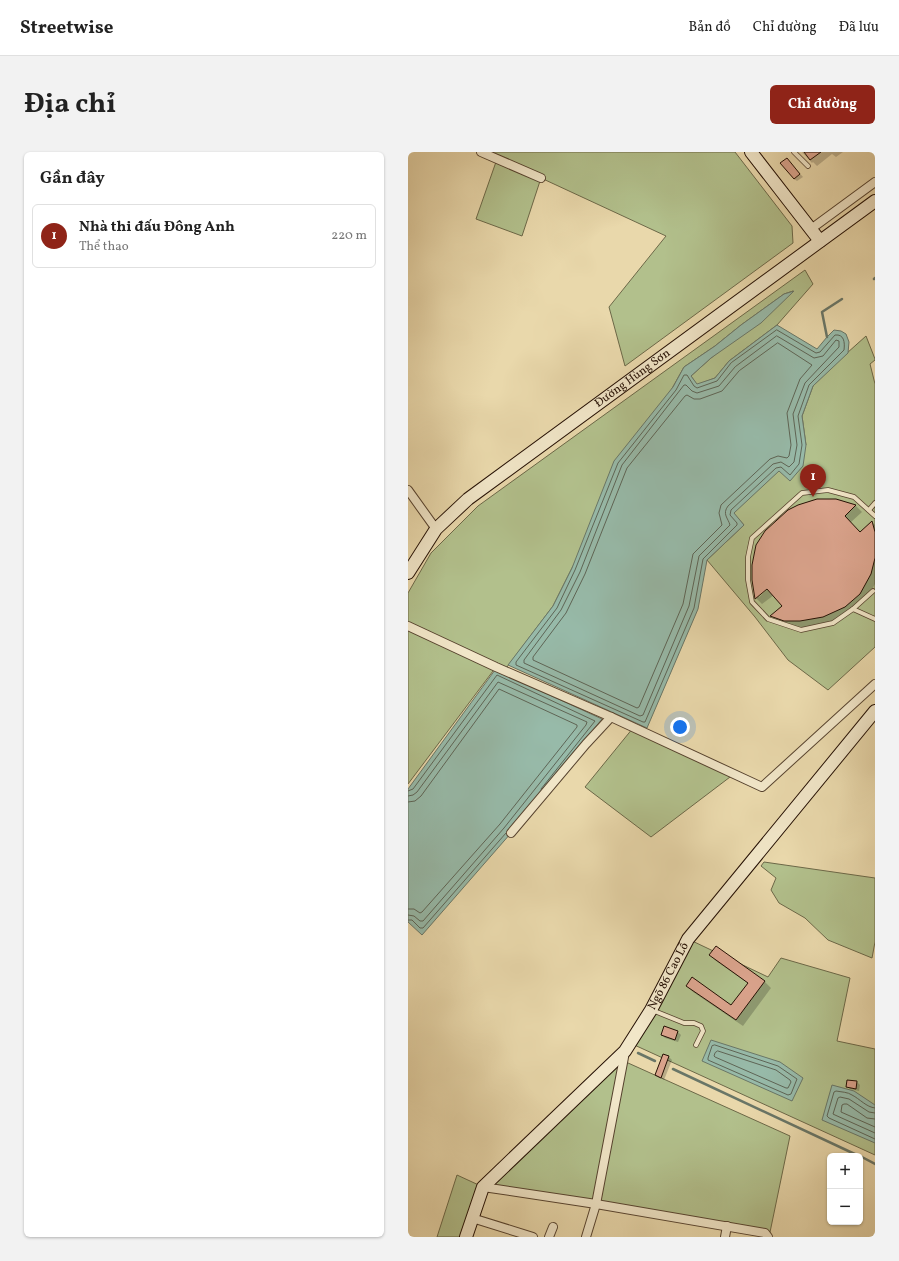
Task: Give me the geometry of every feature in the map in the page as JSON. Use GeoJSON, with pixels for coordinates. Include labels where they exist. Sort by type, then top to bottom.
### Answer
{"type":"FeatureCollection","features":[{"type":"Feature","properties":{"kind":"street"},"geometry":{"type":"LineString","coordinates":[[481,152],[541,178]]}},
{"type":"Feature","properties":{"kind":"street"},"geometry":{"type":"LineString","coordinates":[[751,152],[820,241]]}},
{"type":"Feature","properties":{"kind":"street"},"geometry":{"type":"LineString","coordinates":[[811,229],[875,182]]}},
{"type":"Feature","properties":{"kind":"street","name":"Đường Hùng Sơn"},"geometry":{"type":"LineString","coordinates":[[408,573],[436,529],[468,499],[875,201]]}},
{"type":"Feature","properties":{"kind":"street"},"geometry":{"type":"LineString","coordinates":[[408,490],[436,529]]}},
{"type":"Feature","properties":{"kind":"street"},"geometry":{"type":"LineString","coordinates":[[408,626],[496,667],[611,717],[762,787],[875,684]]}},
{"type":"Feature","properties":{"kind":"street","name":"Ngõ 86 Cao Lỗ"},"geometry":{"type":"LineString","coordinates":[[466,1237],[482,1187],[625,1051],[651,1010],[688,938],[875,712]]}},
{"type":"Feature","properties":{"kind":"street"},"geometry":{"type":"LineString","coordinates":[[511,833],[586,744],[611,717]]}},
{"type":"Feature","properties":{"kind":"street"},"geometry":{"type":"LineString","coordinates":[[586,1237],[596,1204],[625,1051]]}},
{"type":"Feature","properties":{"kind":"street"},"geometry":{"type":"LineString","coordinates":[[482,1187],[596,1204],[726,1226],[765,1233],[768,1237]]}},
{"type":"Feature","properties":{"kind":"street"},"geometry":{"type":"LineString","coordinates":[[472,1218],[532,1237]]}},
{"type":"Feature","properties":{"kind":"street"},"geometry":{"type":"LineString","coordinates":[[725,1237],[726,1226]]}},
{"type":"Feature","properties":{"kind":"street"},"geometry":{"type":"LineString","coordinates":[[549,1237],[553,1227]]}},
{"type":"Feature","properties":{"kind":"lane"},"geometry":{"type":"LineString","coordinates":[[794,152],[808,166]]}},
{"type":"Feature","properties":{"kind":"lane"},"geometry":{"type":"LineString","coordinates":[[874,591],[853,609],[833,622],[801,630],[768,619],[752,602],[748,580],[748,557],[752,538],[802,493],[828,490],[854,498],[875,516]]}},
{"type":"Feature","properties":{"kind":"lane"},"geometry":{"type":"LineString","coordinates":[[869,510],[875,503]]}},
{"type":"Feature","properties":{"kind":"lane"},"geometry":{"type":"LineString","coordinates":[[853,609],[875,619]]}},
{"type":"Feature","properties":{"kind":"lane"},"geometry":{"type":"LineString","coordinates":[[651,1010],[684,1023],[694,1023],[701,1026],[703,1031],[696,1045]]}},
{"type":"Feature","properties":{"kind":"green space"},"geometry":{"type":"Polygon","coordinates":[[[483,152],[735,152],[792,226],[793,243],[625,366],[609,307],[666,236],[541,178],[522,236],[476,219],[497,159],[483,152]]]}},
{"type":"Feature","properties":{"kind":"green space"},"geometry":{"type":"Polygon","coordinates":[[[805,270],[813,284],[777,325],[729,361],[715,378],[697,385],[691,376],[793,291],[784,294],[715,346],[684,367],[572,568],[553,606],[504,671],[496,667],[408,784],[408,593],[431,553],[478,506],[805,270]]]}},
{"type":"Feature","properties":{"kind":"green space"},"geometry":{"type":"Polygon","coordinates":[[[866,336],[875,359],[870,364],[875,384],[875,647],[828,690],[788,660],[755,617],[707,560],[744,525],[733,513],[806,445],[802,416],[813,386],[866,336]]]}},
{"type":"Feature","properties":{"kind":"green space"},"geometry":{"type":"Polygon","coordinates":[[[633,728],[734,774],[651,837],[585,787],[633,728]]]}},
{"type":"Feature","properties":{"kind":"green space"},"geometry":{"type":"Polygon","coordinates":[[[764,862],[875,878],[875,942],[872,958],[828,940],[805,918],[779,903],[771,890],[776,878],[761,866],[764,862]]]}},
{"type":"Feature","properties":{"kind":"green space"},"geometry":{"type":"Polygon","coordinates":[[[688,939],[768,977],[781,958],[850,978],[837,1041],[875,1049],[875,1155],[630,1043],[688,939]]]}},
{"type":"Feature","properties":{"kind":"green space"},"geometry":{"type":"Polygon","coordinates":[[[617,1058],[790,1136],[769,1237],[483,1187],[617,1058]]]}},
{"type":"Feature","properties":{"kind":"green space"},"geometry":{"type":"Polygon","coordinates":[[[457,1175],[483,1187],[466,1237],[437,1237],[457,1175]]]}},
{"type":"Feature","properties":{"kind":"water"},"geometry":{"type":"Polygon","coordinates":[[[794,291],[761,323],[711,358],[691,376],[697,384],[715,378],[729,361],[777,325],[817,349],[834,330],[841,331],[846,334],[849,342],[848,353],[813,386],[802,416],[806,445],[803,466],[790,481],[779,471],[734,513],[744,525],[707,560],[698,609],[647,728],[508,665],[553,606],[572,568],[614,461],[673,387],[684,367],[715,346],[784,294],[794,291]]]}},
{"type":"Feature","properties":{"kind":"water"},"geometry":{"type":"Polygon","coordinates":[[[495,670],[602,719],[511,833],[422,935],[408,922],[408,789],[495,670]]]}},
{"type":"Feature","properties":{"kind":"water"},"geometry":{"type":"Polygon","coordinates":[[[711,1040],[780,1062],[803,1078],[792,1101],[702,1061],[711,1040]]]}},
{"type":"Feature","properties":{"kind":"water"},"geometry":{"type":"Polygon","coordinates":[[[832,1085],[854,1091],[875,1105],[875,1143],[822,1120],[832,1085]]]}},
{"type":"Feature","properties":{"kind":"building"},"geometry":{"type":"Polygon","coordinates":[[[804,152],[821,152],[810,160],[804,152]]]}},
{"type":"Feature","properties":{"kind":"building"},"geometry":{"type":"Polygon","coordinates":[[[787,158],[800,174],[794,179],[780,163],[787,158]]]}},
{"type":"Feature","properties":{"kind":"building"},"geometry":{"type":"Polygon","coordinates":[[[817,499],[836,499],[856,505],[845,516],[860,532],[872,521],[875,532],[875,558],[871,574],[860,594],[845,607],[823,617],[800,621],[784,621],[770,616],[782,606],[767,589],[755,599],[752,580],[752,565],[756,545],[765,531],[788,510],[817,499]]]}},
{"type":"Feature","properties":{"kind":"building"},"geometry":{"type":"Polygon","coordinates":[[[716,946],[765,981],[736,1020],[686,986],[692,977],[731,1005],[748,983],[709,955],[716,946]]]}},
{"type":"Feature","properties":{"kind":"building"},"geometry":{"type":"Polygon","coordinates":[[[664,1026],[678,1031],[675,1040],[661,1035],[664,1026]]]}},
{"type":"Feature","properties":{"kind":"building"},"geometry":{"type":"Polygon","coordinates":[[[663,1054],[669,1056],[661,1078],[655,1075],[663,1054]]]}},
{"type":"Feature","properties":{"kind":"building"},"geometry":{"type":"Polygon","coordinates":[[[847,1080],[857,1081],[856,1089],[846,1087],[847,1080]]]}},
{"type":"Feature","properties":{"kind":"waterway"},"geometry":{"type":"LineString","coordinates":[[827,337],[822,312],[842,299]]}},
{"type":"Feature","properties":{"kind":"waterway"},"geometry":{"type":"LineString","coordinates":[[638,1053],[655,1061]]}},
{"type":"Feature","properties":{"kind":"waterway"},"geometry":{"type":"LineString","coordinates":[[673,1069],[853,1153]]}},
{"type":"Feature","properties":{"kind":"waterway"},"geometry":{"type":"LineString","coordinates":[[863,1158],[875,1164]]}},
{"type":"Feature","properties":{"kind":"place","name":"Nhà thi đấu Đông Anh"},"geometry":{"type":"Point","coordinates":[813,497]}}]}
